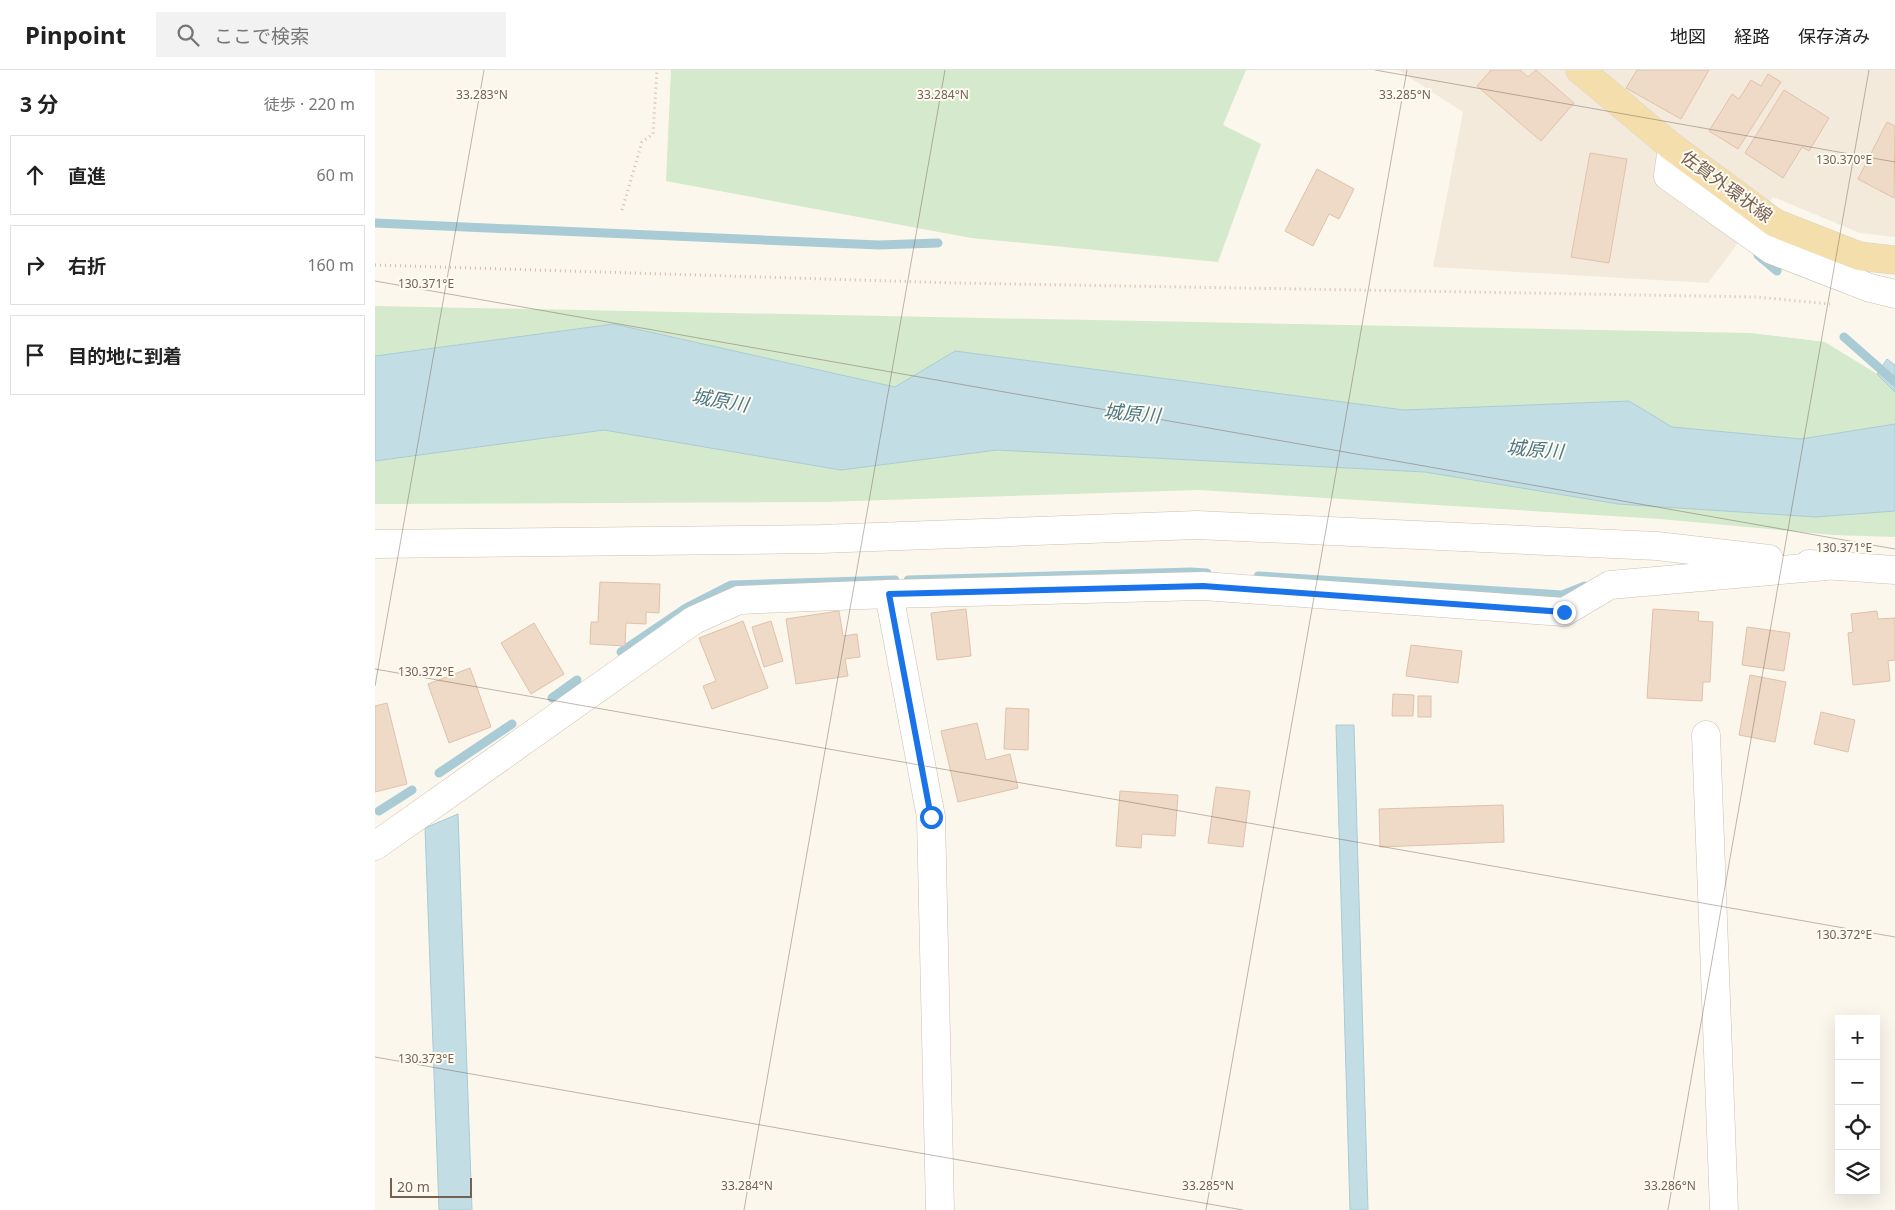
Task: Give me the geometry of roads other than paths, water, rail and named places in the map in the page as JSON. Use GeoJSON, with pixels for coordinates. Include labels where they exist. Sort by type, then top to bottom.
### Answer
{"type":"FeatureCollection","features":[{"type":"Feature","properties":{"kind":"main road","name":"佐賀外環状線"},"geometry":{"type":"LineString","coordinates":[[1580,70],[1672,147],[1775,223],[1859,256],[1895,260]]}},
{"type":"Feature","properties":{"kind":"street"},"geometry":{"type":"LineString","coordinates":[[1672,147],[1668,176],[1772,250],[1870,288],[1895,294]]}},
{"type":"Feature","properties":{"kind":"street"},"geometry":{"type":"LineString","coordinates":[[375,544],[820,539],[1197,525],[1657,546],[1827,566],[1895,570]]}},
{"type":"Feature","properties":{"kind":"street"},"geometry":{"type":"LineString","coordinates":[[375,846],[694,620],[739,600],[1203,586],[1564,612],[1610,585],[1827,566]]}},
{"type":"Feature","properties":{"kind":"street"},"geometry":{"type":"LineString","coordinates":[[889,594],[931,817],[940,1210]]}},
{"type":"Feature","properties":{"kind":"street"},"geometry":{"type":"LineString","coordinates":[[1706,735],[1724,1210]]}},
{"type":"Feature","properties":{"kind":"water","name":"城原川"},"geometry":{"type":"Polygon","coordinates":[[[614,324],[895,387],[955,351],[1404,410],[1629,401],[1672,427],[1801,439],[1895,424],[1895,511],[1816,517],[1618,504],[1425,472],[997,450],[841,470],[604,430],[375,461],[375,356],[614,324]]]}},
{"type":"Feature","properties":{"kind":"water"},"geometry":{"type":"Polygon","coordinates":[[[1887,359],[1895,365],[1895,392],[1877,374],[1887,359]]]}},
{"type":"Feature","properties":{"kind":"water"},"geometry":{"type":"Polygon","coordinates":[[[1336,725],[1354,725],[1368,1210],[1350,1210],[1336,725]]]}},
{"type":"Feature","properties":{"kind":"water"},"geometry":{"type":"Polygon","coordinates":[[[458,814],[472,1210],[439,1210],[425,828],[458,814]]]}},
{"type":"Feature","properties":{"kind":"waterway"},"geometry":{"type":"LineString","coordinates":[[375,223],[879,245],[938,243]]}},
{"type":"Feature","properties":{"kind":"waterway"},"geometry":{"type":"LineString","coordinates":[[1758,255],[1777,271]]}},
{"type":"Feature","properties":{"kind":"waterway"},"geometry":{"type":"LineString","coordinates":[[1844,337],[1895,382]]}},
{"type":"Feature","properties":{"kind":"waterway"},"geometry":{"type":"LineString","coordinates":[[908,580],[1207,573]]}},
{"type":"Feature","properties":{"kind":"waterway"},"geometry":{"type":"LineString","coordinates":[[1258,576],[1562,595],[1585,586]]}},
{"type":"Feature","properties":{"kind":"waterway"},"geometry":{"type":"LineString","coordinates":[[621,652],[686,608],[731,585],[895,580]]}},
{"type":"Feature","properties":{"kind":"waterway"},"geometry":{"type":"LineString","coordinates":[[552,698],[577,680]]}},
{"type":"Feature","properties":{"kind":"waterway"},"geometry":{"type":"LineString","coordinates":[[439,773],[512,724]]}},
{"type":"Feature","properties":{"kind":"waterway"},"geometry":{"type":"LineString","coordinates":[[379,811],[412,790]]}}]}
